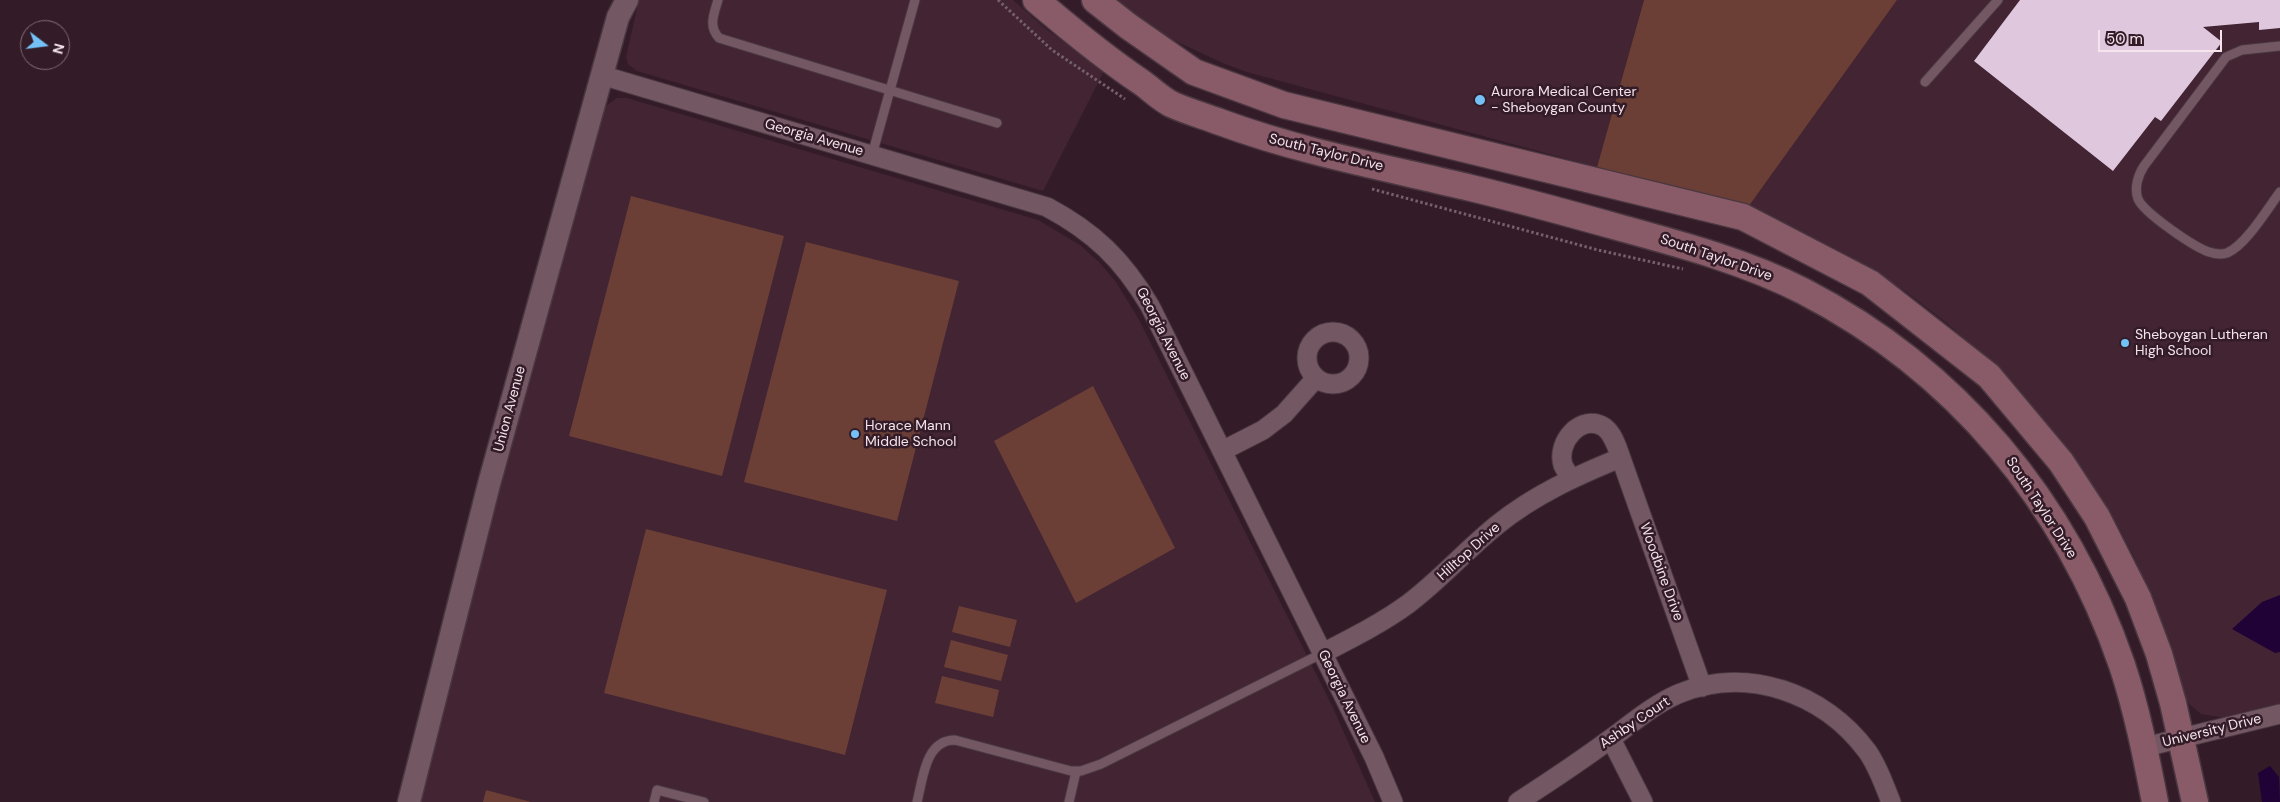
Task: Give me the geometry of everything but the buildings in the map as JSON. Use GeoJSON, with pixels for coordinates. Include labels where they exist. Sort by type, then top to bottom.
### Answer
{"type":"FeatureCollection","features":[{"type":"Feature","properties":{"kind":"main road","name":"South Taylor Drive"},"geometry":{"type":"LineString","coordinates":[[1036,0],[1098,52],[1171,104],[1266,139],[1513,198],[1681,244],[1745,266],[1800,290],[1862,324],[1935,379],[1967,411],[2012,460],[2062,534],[2105,620],[2122,667],[2145,747],[2155,802]]}},
{"type":"Feature","properties":{"kind":"main road"},"geometry":{"type":"LineString","coordinates":[[1095,0],[1128,26],[1194,72],[1284,106],[1743,216],[1870,283],[1989,376],[2061,462],[2097,517],[2118,554],[2138,598],[2159,654],[2195,802]]}},
{"type":"Feature","properties":{"kind":"street","name":"Union Avenue"},"geometry":{"type":"LineString","coordinates":[[409,802],[489,484],[620,6]]}},
{"type":"Feature","properties":{"kind":"street","name":"Georgia Avenue"},"geometry":{"type":"LineString","coordinates":[[601,75],[1047,207],[1071,220],[1094,236],[1119,260],[1136,282],[1150,306],[1374,757],[1393,802]]}},
{"type":"Feature","properties":{"kind":"street"},"geometry":{"type":"LineString","coordinates":[[1222,451],[1263,430],[1284,414],[1316,378]]}},
{"type":"Feature","properties":{"kind":"street"},"geometry":{"type":"LineString","coordinates":[[1571,479],[1563,465],[1562,451],[1567,436],[1579,426],[1592,423],[1604,428],[1612,436],[1620,458]]}},
{"type":"Feature","properties":{"kind":"street","name":"Hilltop Drive"},"geometry":{"type":"LineString","coordinates":[[1323,653],[1373,626],[1408,604],[1440,579],[1503,521],[1547,490],[1620,458]]}},
{"type":"Feature","properties":{"kind":"street","name":"Woodbine Drive"},"geometry":{"type":"LineString","coordinates":[[1620,458],[1702,687]]}},
{"type":"Feature","properties":{"kind":"street","name":"Ashby Court"},"geometry":{"type":"LineString","coordinates":[[1518,802],[1611,739],[1658,704],[1679,694],[1702,687],[1745,683],[1769,686],[1792,692],[1814,703],[1847,728],[1868,752],[1891,802]]}},
{"type":"Feature","properties":{"kind":"street","name":"University Drive"},"geometry":{"type":"LineString","coordinates":[[2145,747],[2280,714]]}},
{"type":"Feature","properties":{"kind":"street"},"geometry":{"type":"LineString","coordinates":[[1611,739],[1643,802]]}},
{"type":"Feature","properties":{"kind":"lane"},"geometry":{"type":"LineString","coordinates":[[718,0],[712,23],[713,31],[719,38],[997,123]]}},
{"type":"Feature","properties":{"kind":"lane"},"geometry":{"type":"LineString","coordinates":[[872,155],[915,0]]}},
{"type":"Feature","properties":{"kind":"lane"},"geometry":{"type":"LineString","coordinates":[[1925,82],[1998,0]]}},
{"type":"Feature","properties":{"kind":"lane"},"geometry":{"type":"LineString","coordinates":[[2280,46],[2242,50],[2226,57],[2148,159],[2137,181],[2137,194],[2144,207],[2195,244],[2215,254],[2223,254],[2236,248],[2280,192]]}},
{"type":"Feature","properties":{"kind":"lane"},"geometry":{"type":"LineString","coordinates":[[916,802],[930,752],[938,744],[945,741],[955,740],[1076,772],[1101,764],[1323,653]]}},
{"type":"Feature","properties":{"kind":"lane"},"geometry":{"type":"LineString","coordinates":[[1069,802],[1076,772]]}},
{"type":"Feature","properties":{"kind":"lane"},"geometry":{"type":"LineString","coordinates":[[654,802],[657,790],[704,802]]}},
{"type":"Feature","properties":{"kind":"path"},"geometry":{"type":"LineString","coordinates":[[998,0],[1052,50],[1132,102]]}},
{"type":"Feature","properties":{"kind":"path"},"geometry":{"type":"LineString","coordinates":[[1369,188],[1598,250],[1687,270]]}},
{"type":"Feature","properties":{"kind":"shaded area"},"geometry":{"type":"Polygon","coordinates":[[[639,0],[1013,0],[1046,29],[1104,71],[1043,191],[637,71],[628,64],[626,57],[639,0]]]}},
{"type":"Feature","properties":{"kind":"shaded area","name":"Aurora Medical Center - Sheboygan County"},"geometry":{"type":"Polygon","coordinates":[[[1111,0],[1644,0],[1597,167],[1247,72],[1169,38],[1111,0]]]}},
{"type":"Feature","properties":{"kind":"shaded area"},"geometry":{"type":"Polygon","coordinates":[[[1644,0],[1897,0],[1746,210],[1597,167],[1644,0]]]}},
{"type":"Feature","properties":{"kind":"shaded area","name":"Sheboygan Lutheran High School"},"geometry":{"type":"Polygon","coordinates":[[[1897,0],[2280,0],[2280,704],[2226,718],[2201,714],[2189,704],[2182,692],[2151,599],[2133,555],[2109,510],[2077,463],[2035,410],[1990,363],[1948,324],[1905,291],[1832,247],[1746,210],[1897,0]]]}},
{"type":"Feature","properties":{"kind":"shaded area","name":"Horace Mann Middle School"},"geometry":{"type":"Polygon","coordinates":[[[617,98],[627,98],[1038,220],[1080,245],[1099,262],[1116,282],[1138,318],[1333,708],[1375,802],[419,802],[595,120],[607,105],[617,98]]]}},
{"type":"Feature","properties":{"kind":"shaded area"},"geometry":{"type":"Polygon","coordinates":[[[631,196],[784,236],[722,476],[569,436],[631,196]]]}},
{"type":"Feature","properties":{"kind":"shaded area"},"geometry":{"type":"Polygon","coordinates":[[[806,242],[959,281],[897,521],[744,482],[806,242]]]}},
{"type":"Feature","properties":{"kind":"shaded area"},"geometry":{"type":"Polygon","coordinates":[[[1093,386],[1175,548],[1076,603],[994,441],[1093,386]]]}},
{"type":"Feature","properties":{"kind":"shaded area"},"geometry":{"type":"Polygon","coordinates":[[[646,529],[887,590],[845,755],[604,693],[646,529]]]}},
{"type":"Feature","properties":{"kind":"shaded area"},"geometry":{"type":"Polygon","coordinates":[[[2280,595],[2280,652],[2275,653],[2232,629],[2262,602],[2280,595]]]}},
{"type":"Feature","properties":{"kind":"shaded area"},"geometry":{"type":"Polygon","coordinates":[[[959,606],[1017,620],[1010,647],[952,632],[959,606]]]}},
{"type":"Feature","properties":{"kind":"shaded area"},"geometry":{"type":"Polygon","coordinates":[[[951,640],[1008,655],[1001,681],[944,667],[951,640]]]}},
{"type":"Feature","properties":{"kind":"shaded area"},"geometry":{"type":"Polygon","coordinates":[[[942,676],[999,690],[993,717],[935,703],[942,676]]]}},
{"type":"Feature","properties":{"kind":"shaded area"},"geometry":{"type":"Polygon","coordinates":[[[2270,766],[2279,777],[2280,802],[2262,802],[2258,773],[2270,766]]]}},
{"type":"Feature","properties":{"kind":"shaded area"},"geometry":{"type":"Polygon","coordinates":[[[486,790],[531,802],[483,802],[486,790]]]}},
{"type":"Feature","properties":{"kind":"place","name":"Aurora Medical Center - Sheboygan County"},"geometry":{"type":"Point","coordinates":[1480,100]}},
{"type":"Feature","properties":{"kind":"place","name":"Sheboygan Lutheran High School"},"geometry":{"type":"Point","coordinates":[2125,343]}},
{"type":"Feature","properties":{"kind":"place","name":"Horace Mann Middle School"},"geometry":{"type":"Point","coordinates":[855,434]}}]}
